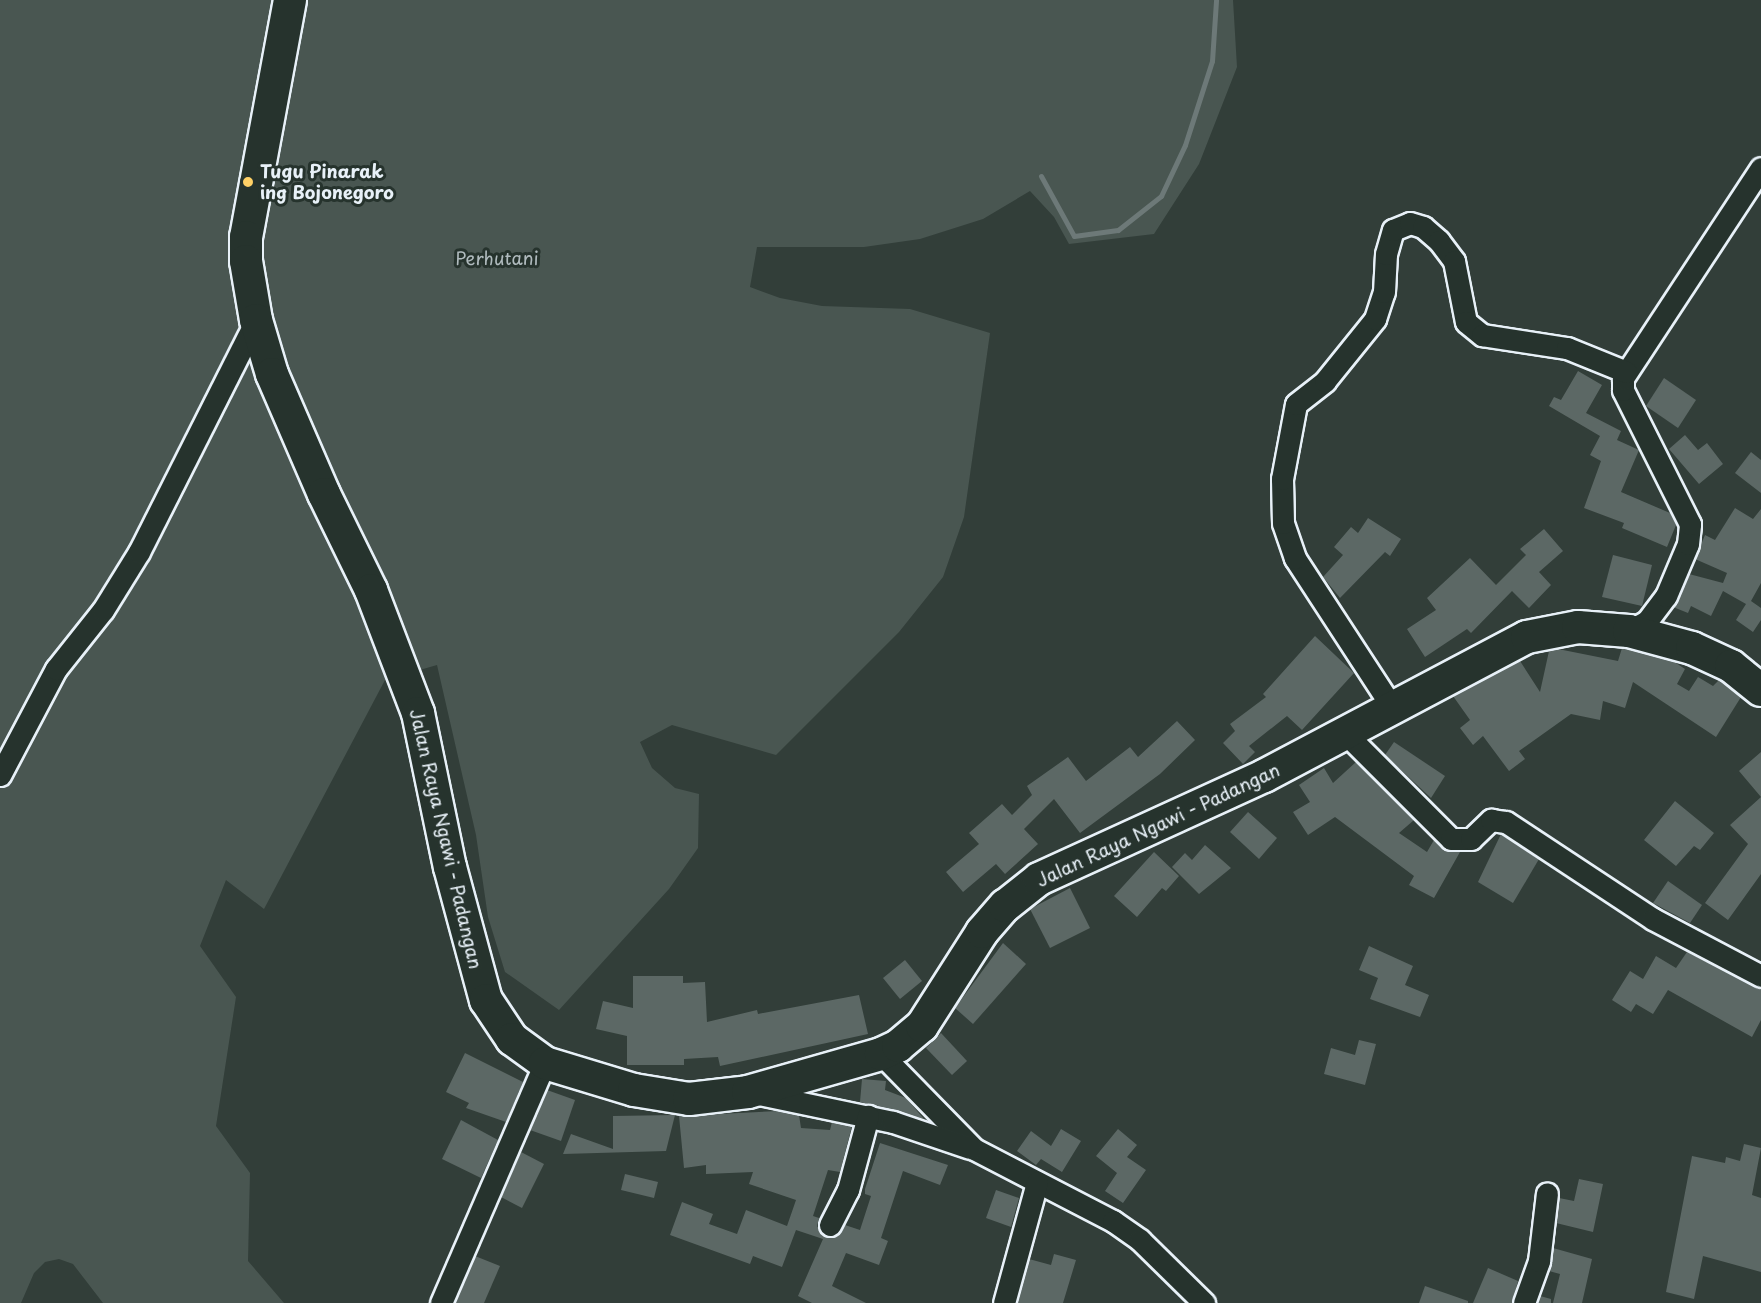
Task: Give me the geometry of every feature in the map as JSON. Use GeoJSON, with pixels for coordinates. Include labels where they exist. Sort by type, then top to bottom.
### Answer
{"type":"FeatureCollection","features":[{"type":"Feature","properties":{"kind":"highway","name":"Jalan Raya Ngawi - Padangan"},"geometry":{"type":"LineString","coordinates":[[290,0],[246,237],[246,261],[255,320],[272,374],[324,494],[371,590],[418,713],[450,867],[486,1000],[512,1039],[544,1063],[598,1081],[663,1096],[689,1099],[748,1092],[881,1054],[898,1046],[922,1026],[964,955],[1020,892],[1058,868],[1203,806],[1527,637],[1578,627],[1629,631],[1692,648],[1731,666],[1761,690]]}},
{"type":"Feature","properties":{"kind":"street"},"geometry":{"type":"LineString","coordinates":[[1629,631],[1647,621],[1666,596],[1688,544],[1690,524],[1623,390],[1626,372],[1761,168]]}},
{"type":"Feature","properties":{"kind":"street"},"geometry":{"type":"LineString","coordinates":[[1392,707],[1294,558],[1283,523],[1282,479],[1296,405],[1325,381],[1375,319],[1384,292],[1386,254],[1393,230],[1410,224],[1423,228],[1439,241],[1454,261],[1466,322],[1482,335],[1568,348],[1626,372]]}},
{"type":"Feature","properties":{"kind":"street"},"geometry":{"type":"LineString","coordinates":[[0,775],[56,669],[103,610],[139,552],[255,320]]}},
{"type":"Feature","properties":{"kind":"street"},"geometry":{"type":"LineString","coordinates":[[1345,733],[1451,838],[1471,839],[1491,820],[1506,822],[1653,919],[1761,976]]}},
{"type":"Feature","properties":{"kind":"street"},"geometry":{"type":"LineString","coordinates":[[881,1054],[974,1149]]}},
{"type":"Feature","properties":{"kind":"street"},"geometry":{"type":"LineString","coordinates":[[441,1303],[544,1063]]}},
{"type":"Feature","properties":{"kind":"street"},"geometry":{"type":"LineString","coordinates":[[748,1092],[868,1116],[974,1149],[1083,1203],[1140,1240],[1204,1303]]}},
{"type":"Feature","properties":{"kind":"street"},"geometry":{"type":"LineString","coordinates":[[830,1225],[849,1190],[868,1116]]}},
{"type":"Feature","properties":{"kind":"street"},"geometry":{"type":"LineString","coordinates":[[1004,1303],[1037,1182]]}},
{"type":"Feature","properties":{"kind":"street"},"geometry":{"type":"LineString","coordinates":[[1524,1303],[1540,1252],[1547,1192]]}},
{"type":"Feature","properties":{"kind":"green space","name":"Perhutani"},"geometry":{"type":"Polygon","coordinates":[[[0,0],[1233,0],[1237,67],[1199,164],[1154,234],[1069,244],[1054,217],[1030,191],[983,219],[920,239],[864,247],[757,247],[750,287],[780,298],[822,306],[910,309],[990,333],[964,517],[943,577],[899,632],[776,755],[672,725],[640,742],[652,768],[675,788],[699,794],[698,848],[669,889],[559,1010],[505,972],[488,917],[476,835],[437,665],[385,680],[264,909],[226,880],[200,946],[236,997],[216,1126],[250,1173],[248,1261],[284,1303],[103,1303],[73,1264],[59,1259],[45,1262],[34,1273],[21,1303],[0,1303],[0,0]]]}},
{"type":"Feature","properties":{"kind":"building"},"geometry":{"type":"Polygon","coordinates":[[[1578,371],[1602,385],[1586,413],[1621,431],[1617,440],[1639,450],[1621,492],[1670,513],[1676,525],[1667,547],[1622,528],[1624,523],[1584,508],[1601,461],[1590,455],[1600,436],[1549,406],[1554,397],[1561,400],[1578,371]]]}},
{"type":"Feature","properties":{"kind":"building"},"geometry":{"type":"Polygon","coordinates":[[[1664,378],[1696,400],[1678,428],[1646,406],[1664,378]]]}},
{"type":"Feature","properties":{"kind":"building"},"geometry":{"type":"Polygon","coordinates":[[[1685,435],[1698,450],[1707,443],[1723,464],[1699,484],[1669,449],[1685,435]]]}},
{"type":"Feature","properties":{"kind":"building"},"geometry":{"type":"Polygon","coordinates":[[[1751,452],[1761,460],[1761,493],[1735,473],[1751,452]]]}},
{"type":"Feature","properties":{"kind":"building"},"geometry":{"type":"Polygon","coordinates":[[[1735,508],[1753,519],[1761,509],[1761,583],[1751,601],[1761,608],[1761,620],[1753,632],[1736,620],[1746,604],[1723,591],[1711,616],[1691,606],[1688,613],[1673,607],[1689,574],[1723,583],[1727,573],[1695,559],[1705,535],[1715,540],[1735,508]]]}},
{"type":"Feature","properties":{"kind":"building"},"geometry":{"type":"Polygon","coordinates":[[[1368,518],[1401,539],[1390,556],[1385,552],[1340,598],[1323,577],[1343,555],[1334,547],[1351,527],[1358,533],[1368,518]]]}},
{"type":"Feature","properties":{"kind":"building"},"geometry":{"type":"Polygon","coordinates":[[[1544,529],[1563,551],[1539,572],[1551,585],[1529,608],[1512,591],[1471,633],[1467,629],[1425,657],[1407,629],[1436,610],[1427,598],[1470,558],[1496,585],[1526,555],[1520,549],[1544,529]]]}},
{"type":"Feature","properties":{"kind":"building"},"geometry":{"type":"Polygon","coordinates":[[[1613,555],[1652,565],[1642,606],[1602,597],[1613,555]]]}},
{"type":"Feature","properties":{"kind":"building"},"geometry":{"type":"Polygon","coordinates":[[[1315,636],[1354,673],[1302,730],[1287,716],[1249,746],[1255,752],[1243,764],[1223,743],[1235,731],[1230,724],[1266,697],[1263,694],[1315,636]]]}},
{"type":"Feature","properties":{"kind":"building"},"geometry":{"type":"Polygon","coordinates":[[[1622,648],[1673,661],[1685,669],[1677,684],[1689,691],[1698,677],[1713,686],[1719,680],[1741,697],[1716,737],[1633,682],[1625,708],[1603,701],[1600,720],[1571,714],[1519,751],[1525,759],[1509,771],[1483,736],[1473,745],[1460,728],[1470,720],[1453,696],[1520,661],[1540,692],[1549,651],[1558,649],[1618,661],[1622,648]]]}},
{"type":"Feature","properties":{"kind":"building"},"geometry":{"type":"Polygon","coordinates":[[[1177,721],[1195,740],[1160,774],[1080,833],[1054,799],[1024,829],[1038,844],[1005,874],[996,864],[963,892],[946,872],[979,844],[969,833],[1002,804],[1012,815],[1032,795],[1027,786],[1068,757],[1086,781],[1130,747],[1138,757],[1177,721]]]}},
{"type":"Feature","properties":{"kind":"building"},"geometry":{"type":"Polygon","coordinates":[[[1394,742],[1445,776],[1431,798],[1385,755],[1394,742]]]}},
{"type":"Feature","properties":{"kind":"building"},"geometry":{"type":"Polygon","coordinates":[[[1761,752],[1761,797],[1739,771],[1761,752]]]}},
{"type":"Feature","properties":{"kind":"building"},"geometry":{"type":"Polygon","coordinates":[[[1356,762],[1414,820],[1399,833],[1427,852],[1434,840],[1446,851],[1460,852],[1434,898],[1409,885],[1414,876],[1335,817],[1308,835],[1293,812],[1310,802],[1299,785],[1324,768],[1333,783],[1356,762]]]}},
{"type":"Feature","properties":{"kind":"building"},"geometry":{"type":"Polygon","coordinates":[[[1761,797],[1761,874],[1728,920],[1705,903],[1748,844],[1730,825],[1761,797]]]}},
{"type":"Feature","properties":{"kind":"building"},"geometry":{"type":"Polygon","coordinates":[[[1675,801],[1714,833],[1700,850],[1694,846],[1676,866],[1644,840],[1675,801]]]}},
{"type":"Feature","properties":{"kind":"building"},"geometry":{"type":"Polygon","coordinates":[[[1248,812],[1277,838],[1259,859],[1230,832],[1248,812]]]}},
{"type":"Feature","properties":{"kind":"building"},"geometry":{"type":"Polygon","coordinates":[[[1501,834],[1539,859],[1513,903],[1478,882],[1501,834]]]}},
{"type":"Feature","properties":{"kind":"building"},"geometry":{"type":"Polygon","coordinates":[[[1205,845],[1231,868],[1199,894],[1172,867],[1185,853],[1192,860],[1205,845]]]}},
{"type":"Feature","properties":{"kind":"building"},"geometry":{"type":"Polygon","coordinates":[[[1154,852],[1179,876],[1166,891],[1162,888],[1137,917],[1114,896],[1154,852]]]}},
{"type":"Feature","properties":{"kind":"building"},"geometry":{"type":"Polygon","coordinates":[[[1668,881],[1702,905],[1690,923],[1653,903],[1668,881]]]}},
{"type":"Feature","properties":{"kind":"building"},"geometry":{"type":"Polygon","coordinates":[[[1070,888],[1090,928],[1050,948],[1030,909],[1070,888]]]}},
{"type":"Feature","properties":{"kind":"building"},"geometry":{"type":"Polygon","coordinates":[[[1003,943],[1026,964],[973,1024],[955,1008],[1003,943]]]}},
{"type":"Feature","properties":{"kind":"building"},"geometry":{"type":"Polygon","coordinates":[[[1369,946],[1413,966],[1405,985],[1429,995],[1420,1017],[1370,999],[1378,978],[1359,970],[1369,946]]]}},
{"type":"Feature","properties":{"kind":"building"},"geometry":{"type":"Polygon","coordinates":[[[1687,952],[1761,989],[1761,1020],[1752,1037],[1668,990],[1653,1014],[1636,1004],[1631,1012],[1612,1000],[1630,971],[1643,979],[1656,956],[1676,968],[1687,952]]]}},
{"type":"Feature","properties":{"kind":"building"},"geometry":{"type":"Polygon","coordinates":[[[905,960],[922,981],[900,999],[883,978],[905,960]]]}},
{"type":"Feature","properties":{"kind":"building"},"geometry":{"type":"Polygon","coordinates":[[[633,976],[683,976],[683,983],[705,982],[707,1022],[757,1010],[758,1014],[859,995],[868,1034],[720,1066],[718,1057],[684,1059],[684,1065],[627,1065],[627,1036],[596,1029],[603,1001],[633,1008],[633,976]]]}},
{"type":"Feature","properties":{"kind":"building"},"geometry":{"type":"Polygon","coordinates":[[[941,1033],[967,1061],[952,1075],[926,1048],[941,1033]]]}},
{"type":"Feature","properties":{"kind":"building"},"geometry":{"type":"Polygon","coordinates":[[[1359,1040],[1376,1044],[1365,1085],[1324,1074],[1331,1048],[1355,1055],[1359,1040]]]}},
{"type":"Feature","properties":{"kind":"building"},"geometry":{"type":"Polygon","coordinates":[[[465,1053],[523,1082],[506,1122],[466,1108],[469,1103],[446,1092],[465,1053]]]}},
{"type":"Feature","properties":{"kind":"building"},"geometry":{"type":"Polygon","coordinates":[[[862,1079],[886,1081],[885,1090],[906,1098],[924,1119],[860,1102],[862,1079]]]}},
{"type":"Feature","properties":{"kind":"building"},"geometry":{"type":"Polygon","coordinates":[[[547,1090],[575,1100],[561,1141],[530,1130],[547,1090]]]}},
{"type":"Feature","properties":{"kind":"building"},"geometry":{"type":"Polygon","coordinates":[[[778,1111],[799,1115],[801,1128],[830,1130],[832,1122],[852,1126],[840,1172],[828,1170],[813,1216],[819,1218],[817,1226],[825,1237],[836,1236],[845,1225],[860,1230],[871,1196],[865,1194],[865,1189],[880,1143],[948,1165],[940,1185],[903,1171],[881,1238],[888,1241],[879,1265],[846,1253],[832,1286],[866,1303],[812,1303],[798,1296],[823,1239],[796,1230],[782,1267],[753,1256],[750,1264],[670,1235],[682,1202],[713,1214],[709,1224],[737,1234],[746,1210],[787,1226],[796,1200],[749,1184],[753,1172],[706,1174],[706,1165],[684,1168],[679,1116],[778,1111]]]}},
{"type":"Feature","properties":{"kind":"building"},"geometry":{"type":"Polygon","coordinates":[[[675,1115],[666,1151],[563,1154],[571,1134],[613,1149],[613,1116],[675,1115]]]}},
{"type":"Feature","properties":{"kind":"building"},"geometry":{"type":"Polygon","coordinates":[[[461,1120],[498,1140],[481,1178],[442,1159],[461,1120]]]}},
{"type":"Feature","properties":{"kind":"building"},"geometry":{"type":"Polygon","coordinates":[[[1061,1129],[1081,1141],[1062,1172],[1041,1159],[1036,1165],[1017,1151],[1031,1131],[1051,1146],[1061,1129]]]}},
{"type":"Feature","properties":{"kind":"building"},"geometry":{"type":"Polygon","coordinates":[[[1118,1129],[1137,1145],[1127,1157],[1146,1170],[1123,1203],[1105,1191],[1117,1173],[1096,1156],[1118,1129]]]}},
{"type":"Feature","properties":{"kind":"building"},"geometry":{"type":"Polygon","coordinates":[[[1744,1144],[1761,1148],[1752,1195],[1761,1198],[1761,1272],[1703,1256],[1694,1299],[1666,1292],[1692,1156],[1725,1163],[1726,1157],[1740,1161],[1744,1144]]]}},
{"type":"Feature","properties":{"kind":"building"},"geometry":{"type":"Polygon","coordinates":[[[521,1152],[544,1164],[522,1208],[501,1197],[521,1152]]]}},
{"type":"Feature","properties":{"kind":"building"},"geometry":{"type":"Polygon","coordinates":[[[625,1174],[658,1182],[654,1198],[621,1190],[625,1174]]]}},
{"type":"Feature","properties":{"kind":"building"},"geometry":{"type":"Polygon","coordinates":[[[1579,1179],[1603,1184],[1593,1232],[1556,1223],[1559,1198],[1574,1201],[1579,1179]]]}},
{"type":"Feature","properties":{"kind":"building"},"geometry":{"type":"Polygon","coordinates":[[[996,1190],[1019,1198],[1011,1227],[986,1218],[996,1190]]]}},
{"type":"Feature","properties":{"kind":"building"},"geometry":{"type":"Polygon","coordinates":[[[1553,1248],[1592,1259],[1582,1303],[1553,1303],[1560,1274],[1549,1271],[1553,1248]]]}},
{"type":"Feature","properties":{"kind":"building"},"geometry":{"type":"Polygon","coordinates":[[[1054,1254],[1076,1260],[1063,1303],[1018,1303],[1029,1259],[1051,1265],[1054,1254]]]}},
{"type":"Feature","properties":{"kind":"building"},"geometry":{"type":"Polygon","coordinates":[[[475,1256],[500,1266],[484,1303],[455,1303],[475,1256]]]}},
{"type":"Feature","properties":{"kind":"building"},"geometry":{"type":"Polygon","coordinates":[[[1488,1268],[1518,1281],[1512,1303],[1473,1303],[1488,1268]]]}},
{"type":"Feature","properties":{"kind":"building"},"geometry":{"type":"Polygon","coordinates":[[[1425,1286],[1468,1301],[1468,1303],[1419,1303],[1425,1286]]]}},
{"type":"Feature","properties":{"kind":"building"},"geometry":{"type":"Polygon","coordinates":[[[1540,1296],[1551,1299],[1551,1303],[1538,1303],[1540,1296]]]}},
{"type":"Feature","properties":{"kind":"waterway"},"geometry":{"type":"LineString","coordinates":[[1041,176],[1074,236],[1118,230],[1161,196],[1185,145],[1212,61],[1216,0]]}},
{"type":"Feature","properties":{"kind":"place","name":"Tugu Pinarak ing Bojonegoro"},"geometry":{"type":"Point","coordinates":[248,182]}}]}
